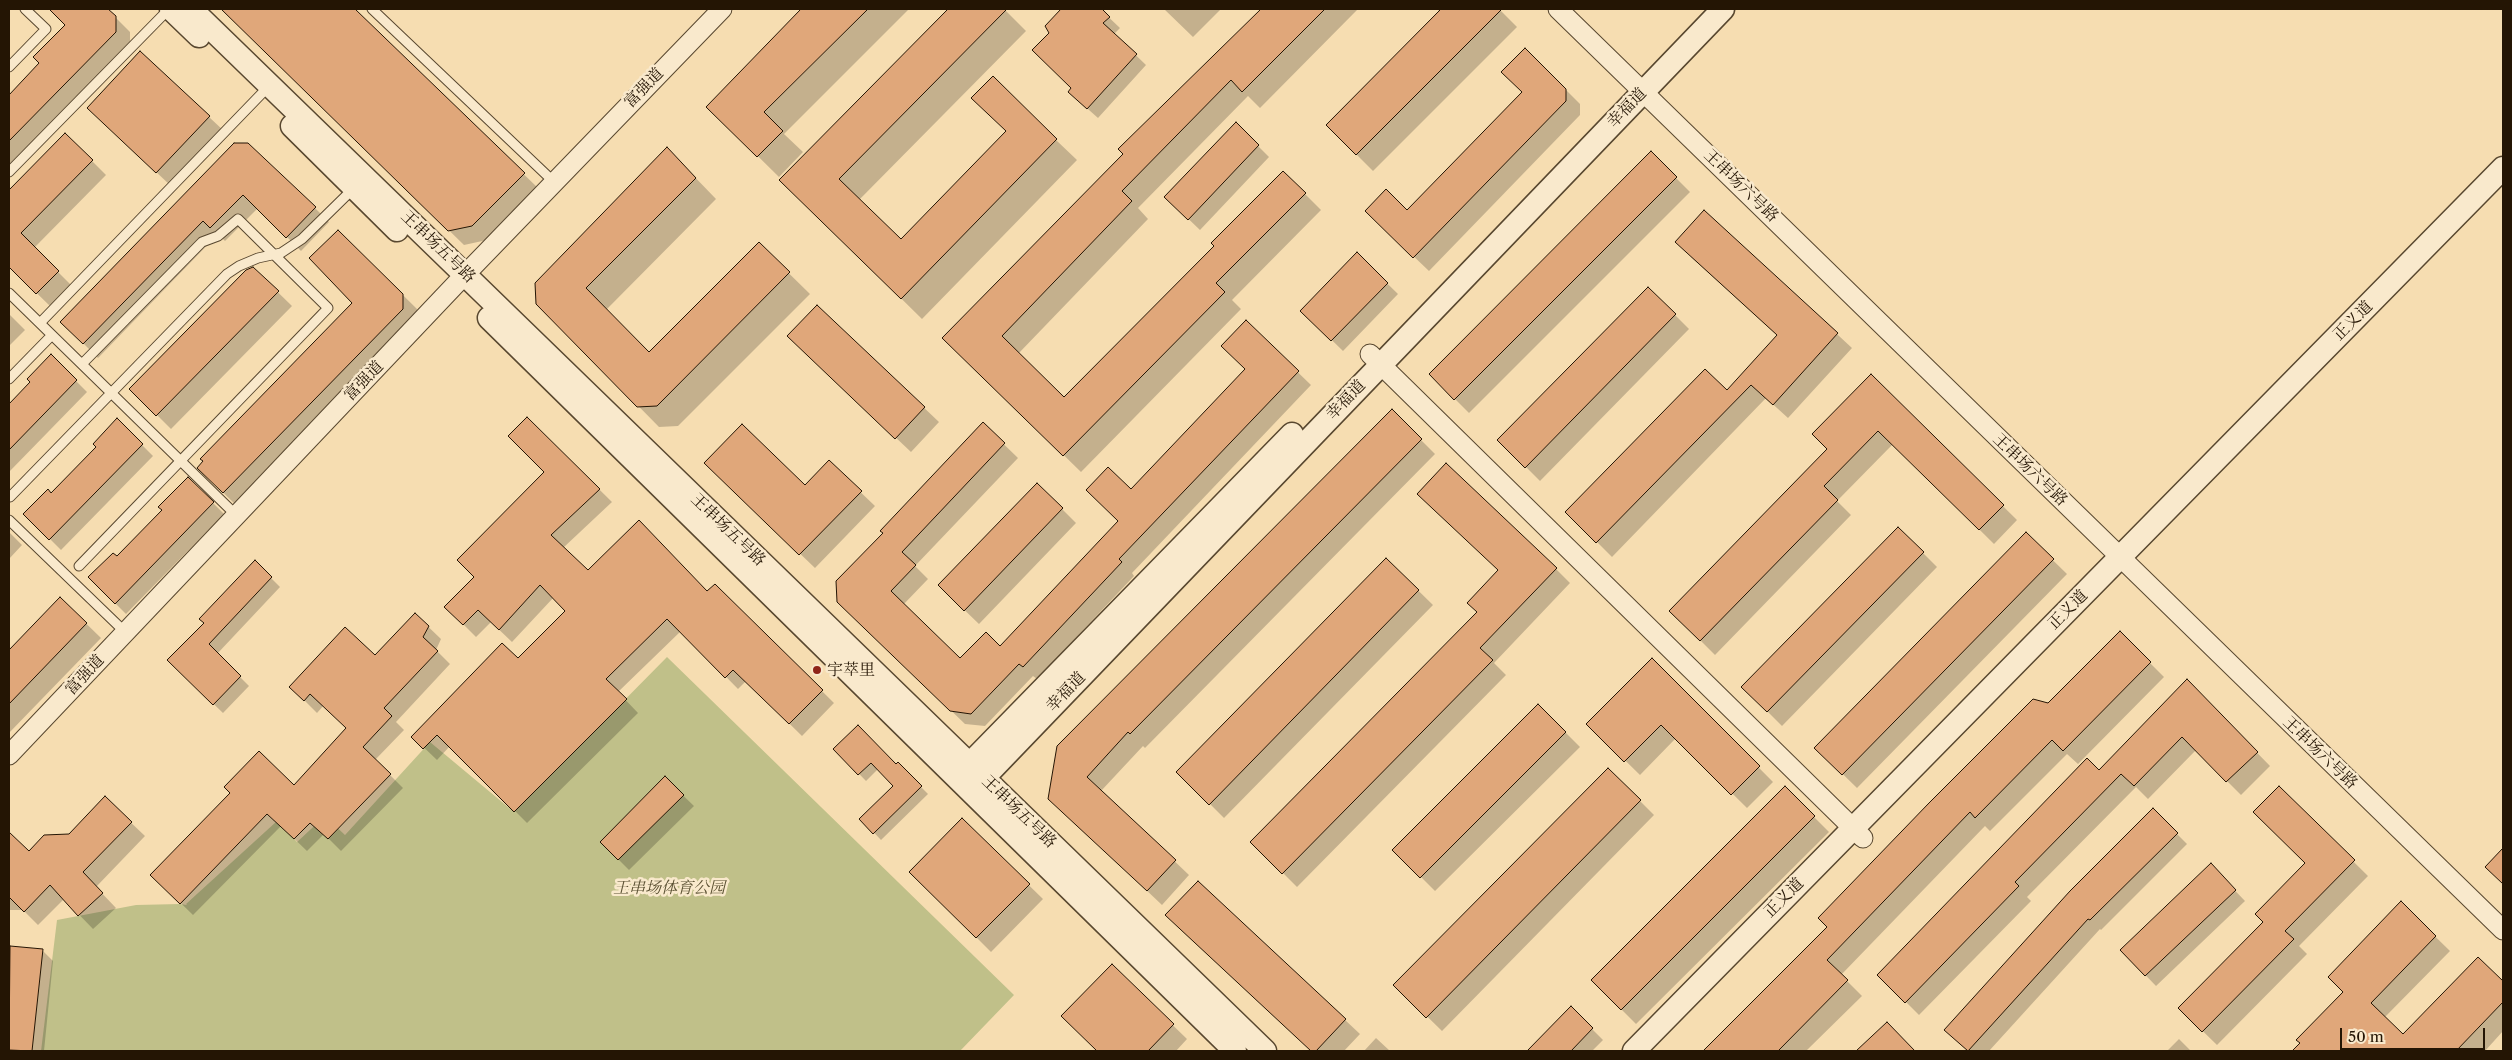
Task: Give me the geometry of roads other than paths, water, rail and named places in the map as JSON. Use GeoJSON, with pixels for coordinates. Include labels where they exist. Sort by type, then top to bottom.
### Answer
{"type":"FeatureCollection","features":[{"type":"Feature","properties":{"kind":"street","name":"王串场五号路"},"geometry":{"type":"LineString","coordinates":[[170,9],[266,90]]}},
{"type":"Feature","properties":{"kind":"street","name":"王串场五号路"},"geometry":{"type":"LineString","coordinates":[[191,9],[266,90],[359,183],[970,778],[1235,1051]]}},
{"type":"Feature","properties":{"kind":"street","name":"富强道"},"geometry":{"type":"LineString","coordinates":[[9,755],[460,280],[722,9]]}},
{"type":"Feature","properties":{"kind":"street","name":"王串场六号路"},"geometry":{"type":"LineString","coordinates":[[1558,9],[2124,563],[2503,930]]}},
{"type":"Feature","properties":{"kind":"street","name":"幸福道"},"geometry":{"type":"LineString","coordinates":[[970,778],[1638,86],[1703,9]]}},
{"type":"Feature","properties":{"kind":"street","name":"幸福道"},"geometry":{"type":"LineString","coordinates":[[1638,86],[1723,9]]}},
{"type":"Feature","properties":{"kind":"street","name":"正义道"},"geometry":{"type":"LineString","coordinates":[[1655,1051],[1859,833],[2124,563],[2503,168]]}},
{"type":"Feature","properties":{"kind":"street","name":"正义道"},"geometry":{"type":"LineString","coordinates":[[2124,563],[2503,187]]}},
{"type":"Feature","properties":{"kind":"street"},"geometry":{"type":"LineString","coordinates":[[1375,359],[1859,833]]}},
{"type":"Feature","properties":{"kind":"street","name":"王串场五号路"},"geometry":{"type":"LineString","coordinates":[[970,778],[1265,1051]]}},
{"type":"Feature","properties":{"kind":"street","name":"正义道"},"geometry":{"type":"LineString","coordinates":[[1634,1051],[1859,833]]}},
{"type":"Feature","properties":{"kind":"lane"},"geometry":{"type":"LineString","coordinates":[[9,67],[46,29],[25,9]]}},
{"type":"Feature","properties":{"kind":"lane"},"geometry":{"type":"LineString","coordinates":[[9,172],[170,9]]}},
{"type":"Feature","properties":{"kind":"lane"},"geometry":{"type":"LineString","coordinates":[[372,9],[554,182]]}},
{"type":"Feature","properties":{"kind":"lane"},"geometry":{"type":"LineString","coordinates":[[40,323],[266,90]]}},
{"type":"Feature","properties":{"kind":"lane"},"geometry":{"type":"LineString","coordinates":[[10,497],[227,274],[252,260],[274,254],[302,239],[359,183]]}},
{"type":"Feature","properties":{"kind":"lane"},"geometry":{"type":"LineString","coordinates":[[79,566],[328,308],[238,218],[218,236],[202,242],[82,364]]}},
{"type":"Feature","properties":{"kind":"lane"},"geometry":{"type":"LineString","coordinates":[[9,293],[236,515]]}},
{"type":"Feature","properties":{"kind":"lane"},"geometry":{"type":"LineString","coordinates":[[9,379],[52,335]]}},
{"type":"Feature","properties":{"kind":"lane"},"geometry":{"type":"LineString","coordinates":[[9,520],[125,632]]}},
{"type":"Feature","properties":{"kind":"place","name":"宇萃里"},"geometry":{"type":"Point","coordinates":[817,670]}},
{"type":"Feature","properties":{"kind":"park label","name":"王串场体育公园"},"geometry":{"type":"Point","coordinates":[669,888]}}]}
